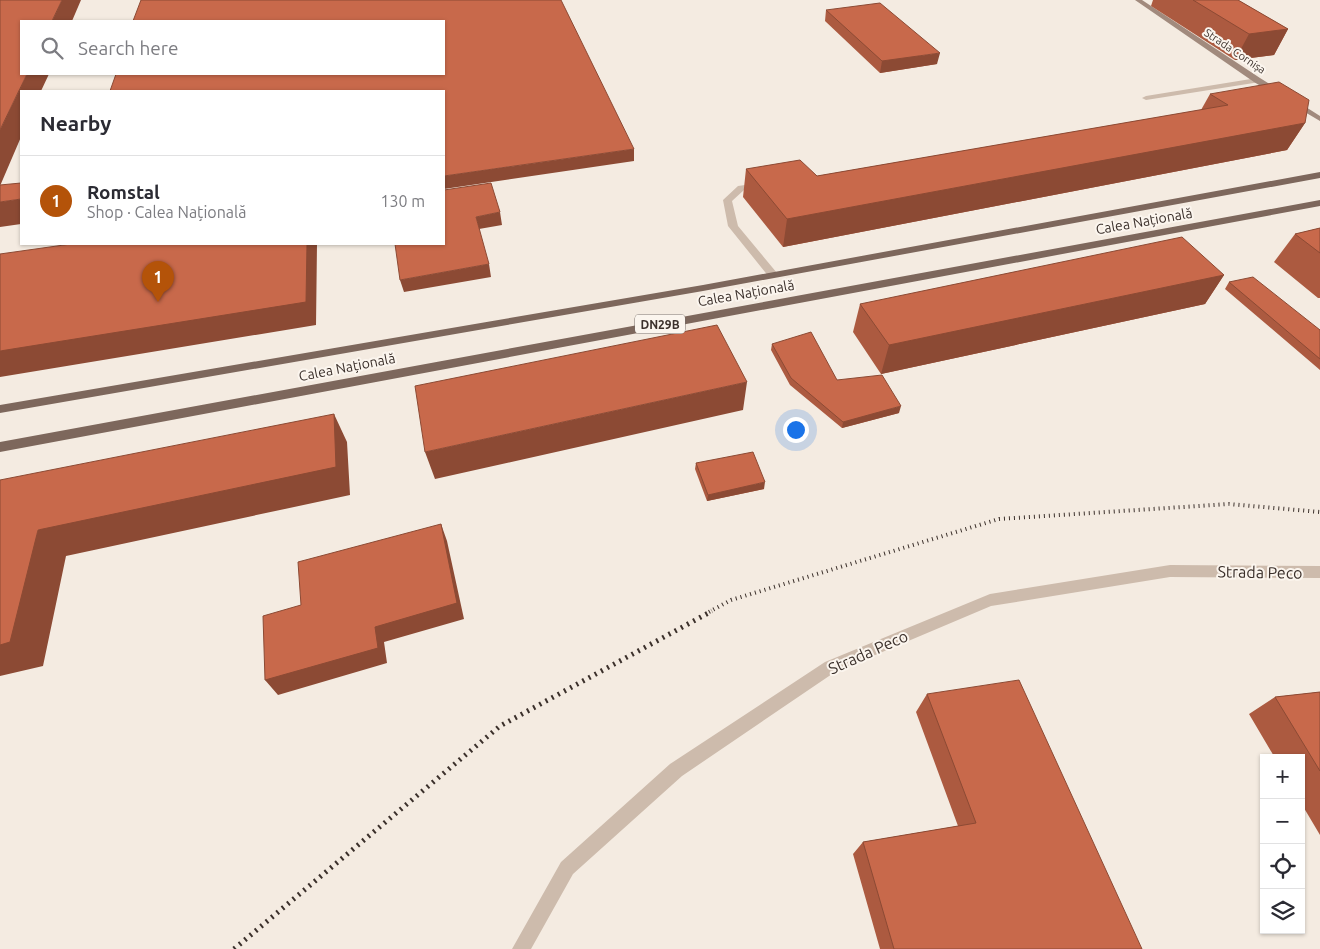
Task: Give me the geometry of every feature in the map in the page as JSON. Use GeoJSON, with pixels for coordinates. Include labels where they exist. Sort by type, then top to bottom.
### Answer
{"type":"FeatureCollection","features":[{"type":"Feature","properties":{"kind":"main road","name":"Calea Națională"},"geometry":{"type":"LineString","coordinates":[[0,409],[774,275],[1320,175]]}},
{"type":"Feature","properties":{"kind":"main road","name":"Calea Națională"},"geometry":{"type":"LineString","coordinates":[[0,447],[1320,203]]}},
{"type":"Feature","properties":{"kind":"street","name":"Strada Cornișa"},"geometry":{"type":"LineString","coordinates":[[1138,0],[1257,80],[1320,119]]}},
{"type":"Feature","properties":{"kind":"street"},"geometry":{"type":"LineString","coordinates":[[1146,98],[1257,80]]}},
{"type":"Feature","properties":{"kind":"street"},"geometry":{"type":"LineString","coordinates":[[1267,100],[1283,97]]}},
{"type":"Feature","properties":{"kind":"street"},"geometry":{"type":"LineString","coordinates":[[770,184],[741,188],[727,200],[733,226],[774,275]]}},
{"type":"Feature","properties":{"kind":"street","name":"Strada Peco"},"geometry":{"type":"LineString","coordinates":[[521,949],[567,868],[676,770],[830,667],[990,600],[1170,570],[1320,572]]}},
{"type":"Feature","properties":{"kind":"building"},"geometry":{"type":"Polygon","coordinates":[[[0,0],[62,0],[52,20],[20,20],[20,75],[27,75],[0,130],[0,0]]]}},
{"type":"Feature","properties":{"kind":"building"},"geometry":{"type":"Polygon","coordinates":[[[141,0],[561,0],[634,149],[445,176],[445,90],[110,90],[116,75],[445,75],[445,20],[133,20],[141,0]]]}},
{"type":"Feature","properties":{"kind":"building"},"geometry":{"type":"Polygon","coordinates":[[[1193,0],[1238,0],[1288,29],[1249,34],[1193,0]]]}},
{"type":"Feature","properties":{"kind":"building"},"geometry":{"type":"Polygon","coordinates":[[[880,3],[940,53],[882,61],[826,10],[880,3]]]}},
{"type":"Feature","properties":{"kind":"building"},"geometry":{"type":"Polygon","coordinates":[[[1279,82],[1309,100],[1305,123],[787,219],[746,169],[800,160],[817,176],[1228,105],[1210,94],[1279,82]]]}},
{"type":"Feature","properties":{"kind":"building"},"geometry":{"type":"Polygon","coordinates":[[[20,183],[20,199],[0,202],[0,185],[20,183]]]}},
{"type":"Feature","properties":{"kind":"building"},"geometry":{"type":"Polygon","coordinates":[[[491,183],[500,212],[476,217],[489,264],[400,280],[395,245],[445,245],[445,190],[491,183]]]}},
{"type":"Feature","properties":{"kind":"building"},"geometry":{"type":"Polygon","coordinates":[[[1320,228],[1320,253],[1295,234],[1320,228]]]}},
{"type":"Feature","properties":{"kind":"building"},"geometry":{"type":"Polygon","coordinates":[[[1182,237],[1224,275],[889,345],[860,304],[1182,237]]]}},
{"type":"Feature","properties":{"kind":"building"},"geometry":{"type":"Polygon","coordinates":[[[64,245],[307,245],[306,302],[0,351],[0,254],[64,245]]]}},
{"type":"Feature","properties":{"kind":"building"},"geometry":{"type":"Polygon","coordinates":[[[1253,277],[1320,330],[1320,359],[1229,282],[1253,277]]]}},
{"type":"Feature","properties":{"kind":"building"},"geometry":{"type":"Polygon","coordinates":[[[717,325],[747,382],[425,452],[415,386],[717,325]]]}},
{"type":"Feature","properties":{"kind":"building"},"geometry":{"type":"Polygon","coordinates":[[[811,332],[837,380],[882,375],[901,406],[843,422],[791,378],[772,344],[811,332]]]}},
{"type":"Feature","properties":{"kind":"building"},"geometry":{"type":"Polygon","coordinates":[[[334,414],[336,467],[38,530],[10,642],[0,645],[0,480],[334,414]]]}},
{"type":"Feature","properties":{"kind":"building"},"geometry":{"type":"Polygon","coordinates":[[[753,452],[765,482],[708,495],[696,463],[753,452]]]}},
{"type":"Feature","properties":{"kind":"building"},"geometry":{"type":"Polygon","coordinates":[[[441,524],[457,603],[375,627],[378,648],[265,680],[263,616],[301,605],[298,562],[441,524]]]}},
{"type":"Feature","properties":{"kind":"building"},"geometry":{"type":"Polygon","coordinates":[[[1019,680],[1142,949],[894,949],[863,842],[976,823],[927,694],[1019,680]]]}},
{"type":"Feature","properties":{"kind":"building"},"geometry":{"type":"Polygon","coordinates":[[[1320,692],[1320,771],[1275,697],[1320,692]]]}},
{"type":"Feature","properties":{"kind":"railway"},"geometry":{"type":"LineString","coordinates":[[709,612],[731,600],[999,519],[1229,504],[1320,512]]}},
{"type":"Feature","properties":{"kind":"railway"},"geometry":{"type":"LineString","coordinates":[[234,949],[500,726],[712,611]]}},
{"type":"Feature","properties":{"kind":"place","name":"Romstal"},"geometry":{"type":"Point","coordinates":[158,302]}}]}
